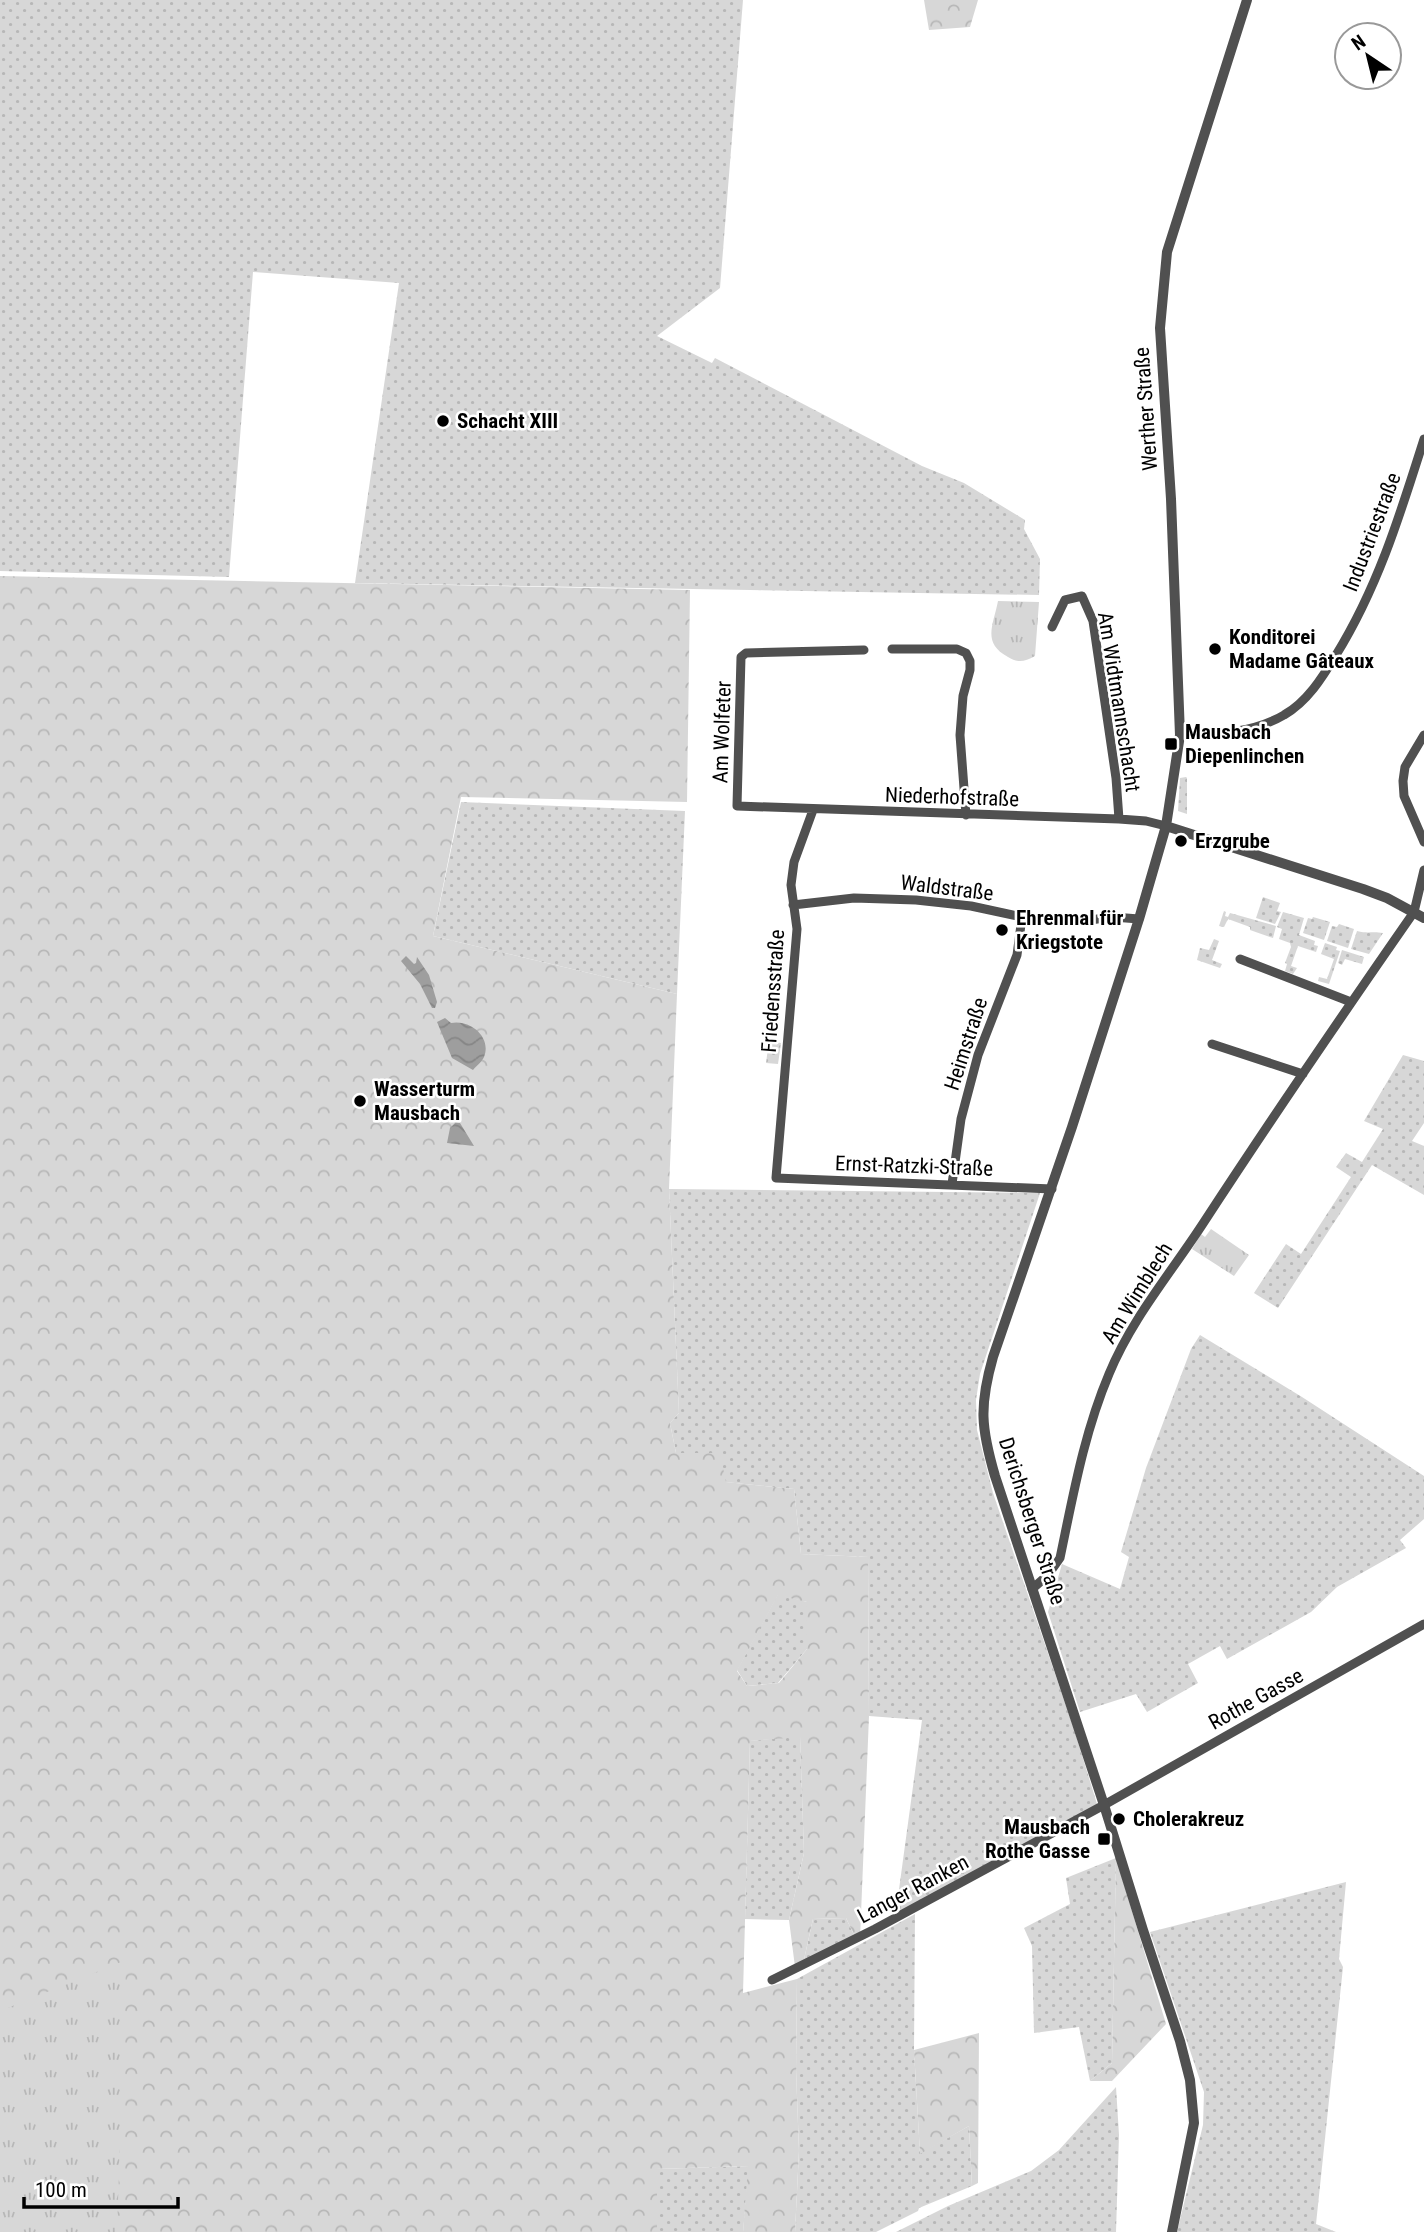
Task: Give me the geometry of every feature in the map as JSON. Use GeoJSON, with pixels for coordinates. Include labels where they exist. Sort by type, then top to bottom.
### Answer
{"type":"FeatureCollection","features":[{"type":"Feature","properties":{"kind":"street","name":"Werther Straße"},"geometry":{"type":"LineString","coordinates":[[1166,826],[1180,735],[1171,499],[1160,328],[1167,252],[1247,0]]}},
{"type":"Feature","properties":{"kind":"street","name":"Industriestraße"},"geometry":{"type":"LineString","coordinates":[[1180,735],[1213,735],[1273,720],[1291,711],[1311,692],[1354,625],[1380,569],[1398,524],[1424,439]]}},
{"type":"Feature","properties":{"kind":"street","name":"Am Widtmannschacht"},"geometry":{"type":"LineString","coordinates":[[1052,627],[1065,600],[1082,596],[1093,621],[1116,778],[1119,819]]}},
{"type":"Feature","properties":{"kind":"street"},"geometry":{"type":"LineString","coordinates":[[892,649],[957,649],[966,653],[970,670],[963,696],[960,735],[966,815]]}},
{"type":"Feature","properties":{"kind":"street","name":"Am Wolfeter"},"geometry":{"type":"LineString","coordinates":[[737,806],[741,657],[746,653],[864,650]]}},
{"type":"Feature","properties":{"kind":"street"},"geometry":{"type":"LineString","coordinates":[[1424,734],[1405,767],[1403,781],[1404,796],[1424,842]]}},
{"type":"Feature","properties":{"kind":"street","name":"Niederhofstraße"},"geometry":{"type":"LineString","coordinates":[[737,806],[1119,819],[1166,826]]}},
{"type":"Feature","properties":{"kind":"street","name":"Friedensstraße"},"geometry":{"type":"LineString","coordinates":[[776,1178],[797,929],[791,885],[794,862],[813,810]]}},
{"type":"Feature","properties":{"kind":"street"},"geometry":{"type":"LineString","coordinates":[[1166,826],[1363,889],[1419,915],[1424,870]]}},
{"type":"Feature","properties":{"kind":"street","name":"Derichsberger Straße"},"geometry":{"type":"LineString","coordinates":[[1166,826],[1139,919],[1052,1189],[993,1357],[985,1384],[982,1426],[1032,1589],[1180,2041],[1190,2080],[1194,2123],[1172,2232]]}},
{"type":"Feature","properties":{"kind":"street","name":"Waldstraße"},"geometry":{"type":"LineString","coordinates":[[793,905],[854,898],[916,900],[971,906],[1022,917],[1082,921],[1113,917],[1139,919]]}},
{"type":"Feature","properties":{"kind":"street","name":"Am Wimblech"},"geometry":{"type":"LineString","coordinates":[[1032,1589],[1048,1575],[1060,1558],[1093,1414],[1124,1340],[1351,1002],[1419,915]]}},
{"type":"Feature","properties":{"kind":"street","name":"Heimstraße"},"geometry":{"type":"LineString","coordinates":[[952,1185],[964,1106],[978,1055],[1017,955],[1022,917]]}},
{"type":"Feature","properties":{"kind":"street"},"geometry":{"type":"LineString","coordinates":[[1240,960],[1351,1002]]}},
{"type":"Feature","properties":{"kind":"street"},"geometry":{"type":"LineString","coordinates":[[1212,1044],[1303,1074]]}},
{"type":"Feature","properties":{"kind":"street","name":"Ernst-Ratzki-Straße"},"geometry":{"type":"LineString","coordinates":[[776,1178],[1052,1189]]}},
{"type":"Feature","properties":{"kind":"street","name":"Rothe Gasse"},"geometry":{"type":"LineString","coordinates":[[1104,1805],[1424,1624]]}},
{"type":"Feature","properties":{"kind":"street","name":"Langer Ranken"},"geometry":{"type":"LineString","coordinates":[[772,1980],[875,1930],[1104,1805]]}},
{"type":"Feature","properties":{"kind":"green space"},"geometry":{"type":"Polygon","coordinates":[[[0,0],[743,0],[720,288],[657,336],[712,363],[715,358],[922,466],[964,483],[1025,520],[1024,529],[1040,559],[1039,595],[355,583],[399,283],[253,272],[229,577],[0,571],[0,0]]]}},
{"type":"Feature","properties":{"kind":"green space"},"geometry":{"type":"Polygon","coordinates":[[[924,0],[978,0],[970,27],[929,30],[924,0]]]}},
{"type":"Feature","properties":{"kind":"green space"},"geometry":{"type":"Polygon","coordinates":[[[0,576],[690,590],[687,802],[461,797],[433,936],[677,994],[669,1189],[679,1413],[670,1423],[676,1453],[720,1453],[726,1482],[794,1489],[801,1554],[868,1557],[869,1716],[860,1939],[855,1937],[846,1918],[813,1919],[803,1964],[795,1967],[789,1920],[804,1853],[800,1737],[750,1741],[743,1993],[797,1979],[799,2151],[795,2232],[743,2232],[748,2166],[657,2169],[657,2232],[0,2232],[0,576]],[[778,1595],[737,1671],[747,1686],[779,1683],[807,1649],[807,1602],[778,1595]]]}},
{"type":"Feature","properties":{"kind":"green space"},"geometry":{"type":"Polygon","coordinates":[[[998,601],[1039,602],[1035,656],[1018,661],[1000,652],[995,646],[991,633],[998,601]]]}},
{"type":"Feature","properties":{"kind":"green space"},"geometry":{"type":"Polygon","coordinates":[[[1186,777],[1187,814],[1178,811],[1180,778],[1186,777]]]}},
{"type":"Feature","properties":{"kind":"green space"},"geometry":{"type":"Polygon","coordinates":[[[461,802],[685,811],[677,994],[433,936],[461,802]]]}},
{"type":"Feature","properties":{"kind":"green space"},"geometry":{"type":"Polygon","coordinates":[[[1263,897],[1280,903],[1277,911],[1281,912],[1275,924],[1256,918],[1263,897]]]}},
{"type":"Feature","properties":{"kind":"green space"},"geometry":{"type":"Polygon","coordinates":[[[1224,911],[1228,917],[1230,913],[1276,926],[1273,938],[1228,919],[1224,927],[1219,926],[1224,911]]]}},
{"type":"Feature","properties":{"kind":"green space"},"geometry":{"type":"Polygon","coordinates":[[[1283,912],[1304,918],[1299,935],[1315,941],[1314,945],[1318,946],[1316,952],[1298,946],[1291,966],[1297,968],[1293,974],[1285,971],[1290,943],[1279,939],[1282,929],[1277,927],[1283,912]]]}},
{"type":"Feature","properties":{"kind":"green space"},"geometry":{"type":"Polygon","coordinates":[[[1308,918],[1330,922],[1324,940],[1303,933],[1308,918]]]}},
{"type":"Feature","properties":{"kind":"green space"},"geometry":{"type":"Polygon","coordinates":[[[1339,924],[1354,929],[1348,948],[1327,941],[1332,926],[1337,927],[1339,924]]]}},
{"type":"Feature","properties":{"kind":"green space"},"geometry":{"type":"Polygon","coordinates":[[[1357,931],[1383,933],[1369,954],[1351,949],[1357,931]]]}},
{"type":"Feature","properties":{"kind":"green space"},"geometry":{"type":"Polygon","coordinates":[[[1214,939],[1219,941],[1212,960],[1222,964],[1220,968],[1197,960],[1200,948],[1209,950],[1214,939]]]}},
{"type":"Feature","properties":{"kind":"green space"},"geometry":{"type":"Polygon","coordinates":[[[1325,943],[1337,947],[1336,950],[1340,951],[1329,984],[1318,981],[1319,977],[1327,979],[1334,959],[1321,954],[1325,943]]]}},
{"type":"Feature","properties":{"kind":"green space"},"geometry":{"type":"Polygon","coordinates":[[[1342,950],[1364,957],[1362,964],[1345,959],[1342,965],[1338,963],[1342,950]]]}},
{"type":"Feature","properties":{"kind":"green space"},"geometry":{"type":"Polygon","coordinates":[[[769,1041],[781,1043],[778,1064],[766,1063],[769,1041]]]}},
{"type":"Feature","properties":{"kind":"green space"},"geometry":{"type":"Polygon","coordinates":[[[1403,1055],[1424,1061],[1424,1123],[1412,1141],[1424,1146],[1424,1195],[1372,1165],[1278,1308],[1254,1293],[1286,1244],[1301,1254],[1351,1177],[1336,1167],[1346,1153],[1362,1162],[1383,1129],[1364,1121],[1403,1055]]]}},
{"type":"Feature","properties":{"kind":"green space"},"geometry":{"type":"Polygon","coordinates":[[[669,1189],[1040,1193],[980,1374],[976,1400],[977,1430],[993,1493],[1097,1804],[895,1919],[922,1720],[869,1716],[868,1557],[801,1554],[794,1489],[725,1482],[676,1453],[670,1423],[679,1413],[669,1189]]]}},
{"type":"Feature","properties":{"kind":"green space"},"geometry":{"type":"Polygon","coordinates":[[[1211,1229],[1249,1255],[1234,1276],[1192,1249],[1201,1234],[1205,1237],[1211,1229]]]}},
{"type":"Feature","properties":{"kind":"green space"},"geometry":{"type":"Polygon","coordinates":[[[1200,1335],[1424,1476],[1424,1519],[1400,1540],[1406,1548],[1337,1587],[1311,1612],[1227,1659],[1220,1646],[1188,1664],[1198,1683],[1147,1712],[1136,1694],[1080,1712],[1048,1612],[1062,1564],[1120,1589],[1129,1557],[1121,1552],[1146,1468],[1191,1349],[1200,1335]]]}},
{"type":"Feature","properties":{"kind":"green space"},"geometry":{"type":"Polygon","coordinates":[[[778,1594],[807,1602],[807,1649],[778,1683],[747,1686],[737,1670],[778,1594]]]}},
{"type":"Feature","properties":{"kind":"green space"},"geometry":{"type":"Polygon","coordinates":[[[800,1736],[804,1853],[789,1920],[745,1919],[750,1741],[800,1736]]]}},
{"type":"Feature","properties":{"kind":"green space"},"geometry":{"type":"Polygon","coordinates":[[[1116,1858],[1112,2063],[1090,2081],[1079,2027],[1034,2033],[1032,1946],[1024,1928],[1070,1904],[1066,1878],[1116,1858]]]}},
{"type":"Feature","properties":{"kind":"green space"},"geometry":{"type":"Polygon","coordinates":[[[1116,1858],[1166,2024],[1112,2081],[1090,2081],[1112,2063],[1116,1858]]]}},
{"type":"Feature","properties":{"kind":"green space"},"geometry":{"type":"Polygon","coordinates":[[[1346,1882],[1339,1959],[1343,1967],[1316,2224],[1336,2232],[1177,2232],[1203,2125],[1204,2092],[1150,1932],[1346,1882]]]}},
{"type":"Feature","properties":{"kind":"green space"},"geometry":{"type":"Polygon","coordinates":[[[915,1914],[914,2050],[920,2153],[969,2126],[972,2186],[919,2208],[918,2211],[876,2232],[795,2232],[799,2151],[797,1979],[915,1914]]]}},
{"type":"Feature","properties":{"kind":"green space"},"geometry":{"type":"Polygon","coordinates":[[[846,1918],[855,1937],[803,1964],[813,1919],[846,1918]]]}},
{"type":"Feature","properties":{"kind":"green space"},"geometry":{"type":"Polygon","coordinates":[[[126,1960],[117,2232],[0,2232],[0,2011],[126,1960]]]}},
{"type":"Feature","properties":{"kind":"green space"},"geometry":{"type":"Polygon","coordinates":[[[979,2033],[978,2183],[972,2186],[969,2126],[920,2154],[914,2050],[979,2033]]]}},
{"type":"Feature","properties":{"kind":"green space"},"geometry":{"type":"Polygon","coordinates":[[[1116,2087],[1119,2135],[1116,2232],[896,2232],[948,2206],[1031,2171],[1059,2150],[1116,2087]]]}},
{"type":"Feature","properties":{"kind":"green space"},"geometry":{"type":"Polygon","coordinates":[[[749,2166],[743,2232],[657,2232],[657,2169],[749,2166]]]}},
{"type":"Feature","properties":{"kind":"water"},"geometry":{"type":"Polygon","coordinates":[[[406,956],[414,964],[417,957],[429,975],[437,1002],[435,1008],[432,1008],[420,984],[401,961],[406,956]]]}},
{"type":"Feature","properties":{"kind":"water"},"geometry":{"type":"Polygon","coordinates":[[[445,1018],[451,1023],[458,1022],[472,1027],[482,1036],[486,1050],[482,1061],[473,1070],[452,1058],[437,1022],[445,1018]]]}},
{"type":"Feature","properties":{"kind":"water"},"geometry":{"type":"Polygon","coordinates":[[[456,1122],[460,1123],[474,1146],[447,1143],[450,1128],[456,1122]]]}},
{"type":"Feature","properties":{"kind":"place","name":"Schacht XIII"},"geometry":{"type":"Point","coordinates":[443,421]}},
{"type":"Feature","properties":{"kind":"place","name":"Konditorei Madame Gâteaux"},"geometry":{"type":"Point","coordinates":[1215,649]}},
{"type":"Feature","properties":{"kind":"place","name":"Mausbach Diepenlinchen"},"geometry":{"type":"Point","coordinates":[1171,744]}},
{"type":"Feature","properties":{"kind":"place","name":"Erzgrube"},"geometry":{"type":"Point","coordinates":[1181,841]}},
{"type":"Feature","properties":{"kind":"place","name":"Ehrenmal für Kriegstote"},"geometry":{"type":"Point","coordinates":[1002,930]}},
{"type":"Feature","properties":{"kind":"place","name":"Wasserturm Mausbach"},"geometry":{"type":"Point","coordinates":[360,1101]}},
{"type":"Feature","properties":{"kind":"place","name":"Cholerakreuz"},"geometry":{"type":"Point","coordinates":[1119,1819]}},
{"type":"Feature","properties":{"kind":"place","name":"Mausbach Rothe Gasse"},"geometry":{"type":"Point","coordinates":[1104,1839]}}]}
